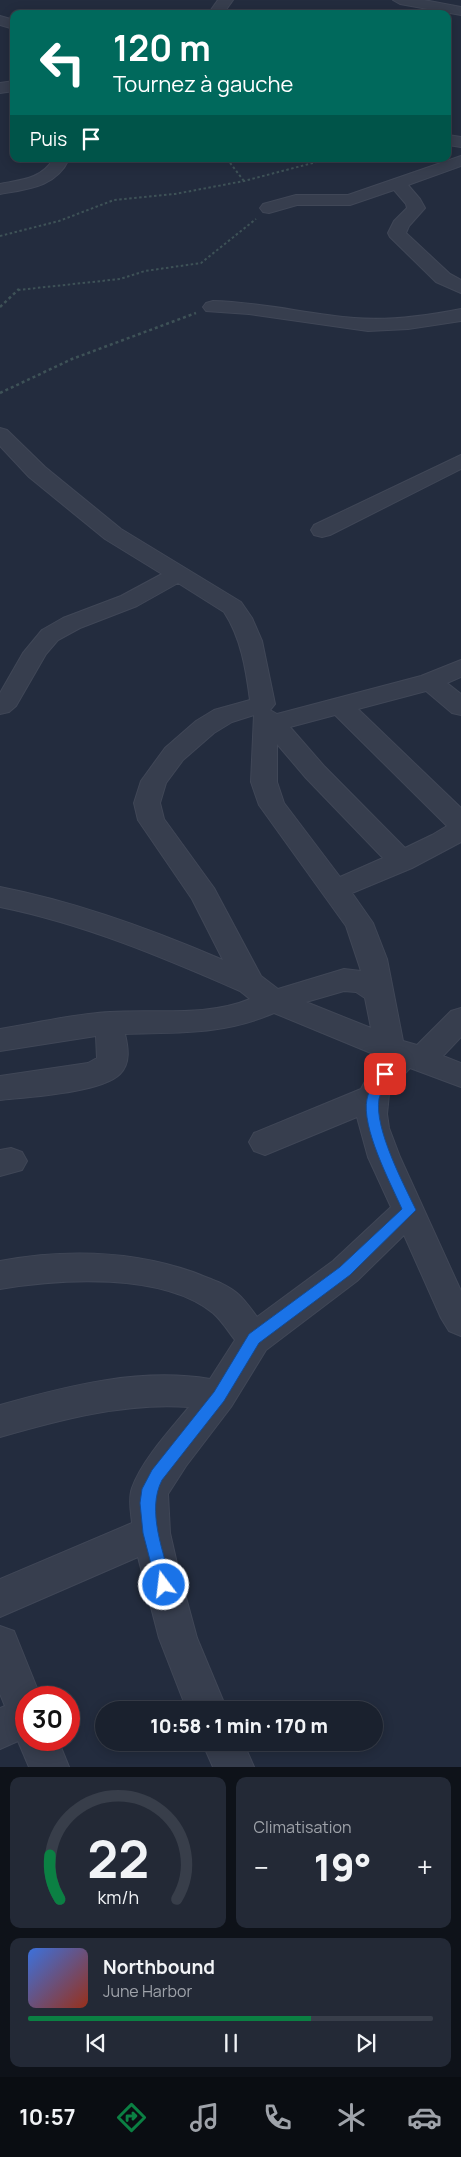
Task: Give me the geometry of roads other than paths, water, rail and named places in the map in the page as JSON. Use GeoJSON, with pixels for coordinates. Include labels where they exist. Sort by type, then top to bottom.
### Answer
{"type":"FeatureCollection","features":[{"type":"Feature","properties":{"kind":"street"},"geometry":{"type":"LineString","coordinates":[[218,10],[226,0]]}},
{"type":"Feature","properties":{"kind":"street"},"geometry":{"type":"LineString","coordinates":[[400,0],[461,11]]}},
{"type":"Feature","properties":{"kind":"street"},"geometry":{"type":"LineString","coordinates":[[269,208],[296,200],[350,200],[397,184],[456,160]]}},
{"type":"Feature","properties":{"kind":"street"},"geometry":{"type":"LineString","coordinates":[[0,189],[25,184],[51,174],[58,168],[60,162]]}},
{"type":"Feature","properties":{"kind":"street"},"geometry":{"type":"LineString","coordinates":[[397,184],[414,200],[416,208],[413,215],[398,228],[397,233],[399,237],[443,278],[461,287]]}},
{"type":"Feature","properties":{"kind":"street"},"geometry":{"type":"LineString","coordinates":[[213,307],[237,308],[353,324],[391,326],[416,324],[461,315]]}},
{"type":"Feature","properties":{"kind":"street"},"geometry":{"type":"LineString","coordinates":[[0,434],[37,472],[113,534],[176,575],[208,590],[233,607],[245,624],[258,666],[267,715],[264,782],[272,804],[359,923],[373,959],[378,992],[406,1053]]}},
{"type":"Feature","properties":{"kind":"street"},"geometry":{"type":"LineString","coordinates":[[322,530],[461,460]]}},
{"type":"Feature","properties":{"kind":"street"},"geometry":{"type":"LineString","coordinates":[[0,706],[15,690],[34,650],[50,635],[72,623],[138,597],[176,575]]}},
{"type":"Feature","properties":{"kind":"street"},"geometry":{"type":"LineString","coordinates":[[250,983],[204,895],[150,820],[147,803],[154,782],[174,754],[205,726],[223,716],[267,715],[340,705],[430,682],[461,668]]}},
{"type":"Feature","properties":{"kind":"street"},"geometry":{"type":"LineString","coordinates":[[430,682],[461,707]]}},
{"type":"Feature","properties":{"kind":"street"},"geometry":{"type":"LineString","coordinates":[[335,890],[456,838],[340,705]]}},
{"type":"Feature","properties":{"kind":"street"},"geometry":{"type":"LineString","coordinates":[[267,715],[315,772],[402,862]]}},
{"type":"Feature","properties":{"kind":"street"},"geometry":{"type":"LineString","coordinates":[[0,897],[50,908],[169,948],[250,983],[274,1001],[461,1075]]}},
{"type":"Feature","properties":{"kind":"street"},"geometry":{"type":"LineString","coordinates":[[0,1040],[108,1022],[216,1020],[241,1015],[274,1001],[344,980],[363,982],[378,992]]}},
{"type":"Feature","properties":{"kind":"street"},"geometry":{"type":"LineString","coordinates":[[461,1018],[406,1053],[385,1074],[373,1097],[372,1111],[376,1132],[409,1210],[448,1302],[461,1321]]}},
{"type":"Feature","properties":{"kind":"street"},"geometry":{"type":"LineString","coordinates":[[0,1088],[70,1080],[104,1069],[111,1064],[113,1056],[108,1022]]}},
{"type":"Feature","properties":{"kind":"street"},"geometry":{"type":"LineString","coordinates":[[265,1142],[373,1097]]}},
{"type":"Feature","properties":{"kind":"street"},"geometry":{"type":"LineString","coordinates":[[204,1701],[178,1638],[151,1533],[148,1503],[150,1489],[168,1461],[219,1396],[254,1339],[345,1271],[409,1210]]}},
{"type":"Feature","properties":{"kind":"street"},"geometry":{"type":"LineString","coordinates":[[0,1275],[18,1271],[107,1266],[177,1280],[223,1302],[254,1339]]}},
{"type":"Feature","properties":{"kind":"street"},"geometry":{"type":"LineString","coordinates":[[0,1420],[55,1406],[112,1395],[175,1390],[219,1396]]}},
{"type":"Feature","properties":{"kind":"street"},"geometry":{"type":"LineString","coordinates":[[0,1598],[151,1533]]}},
{"type":"Feature","properties":{"kind":"street"},"geometry":{"type":"LineString","coordinates":[[0,1644],[17,1686]]}},
{"type":"Feature","properties":{"kind":"street"},"geometry":{"type":"LineString","coordinates":[[0,1729],[15,1722]]}},
{"type":"Feature","properties":{"kind":"street"},"geometry":{"type":"LineString","coordinates":[[42,1751],[49,1767]]}},
{"type":"Feature","properties":{"kind":"street"},"geometry":{"type":"LineString","coordinates":[[226,1751],[234,1767]]}}]}
